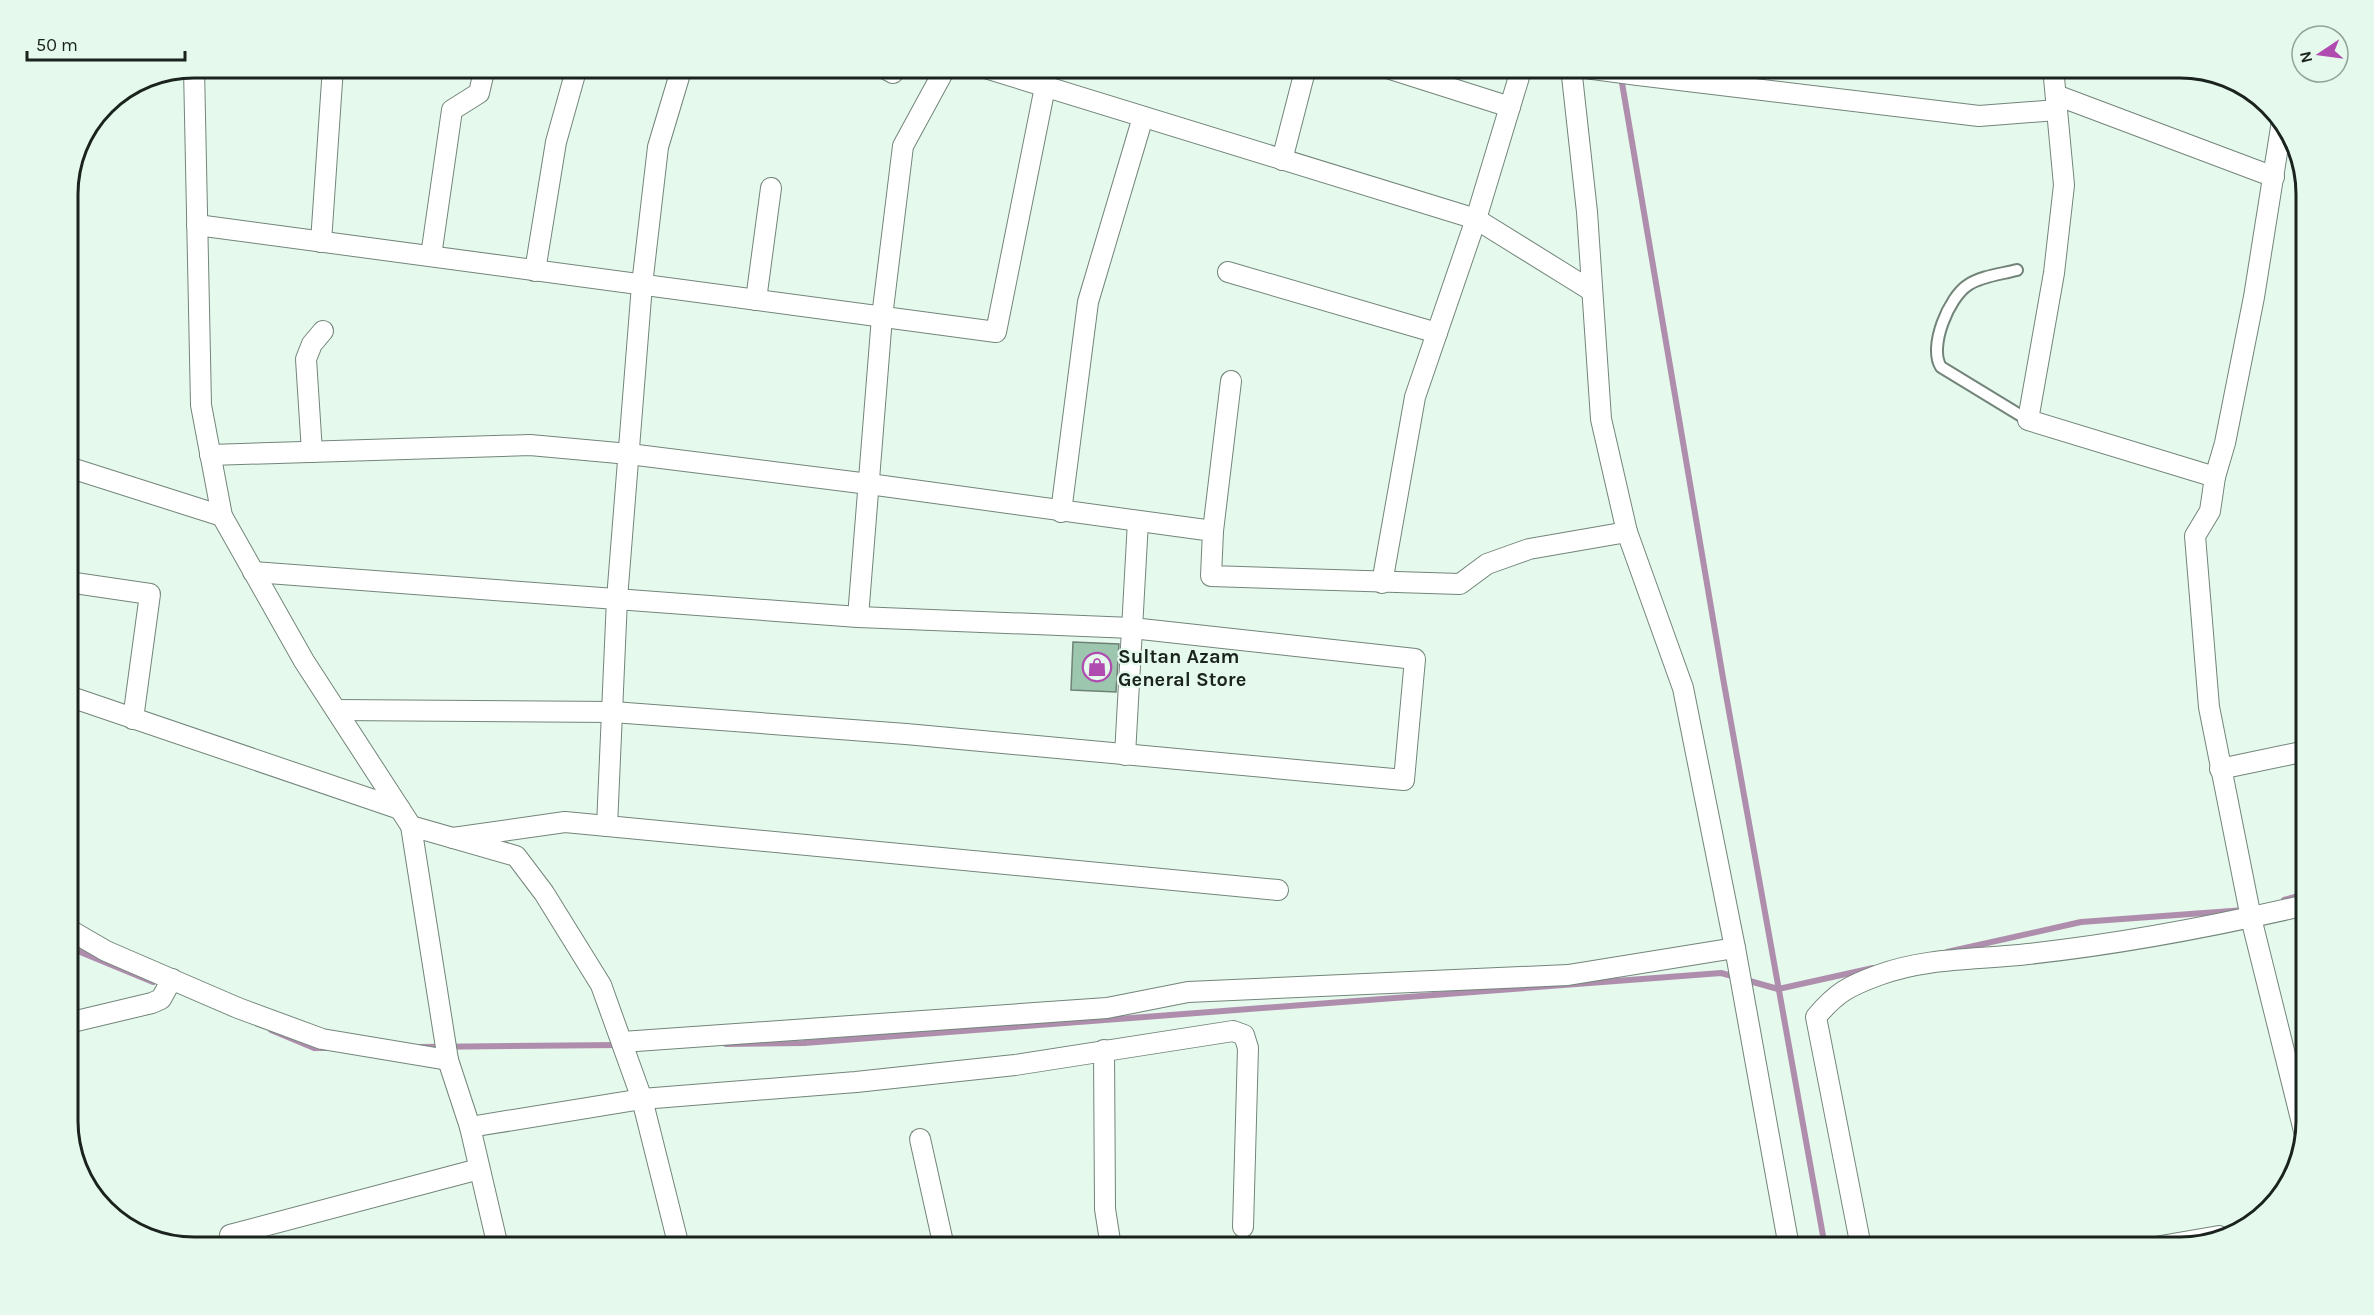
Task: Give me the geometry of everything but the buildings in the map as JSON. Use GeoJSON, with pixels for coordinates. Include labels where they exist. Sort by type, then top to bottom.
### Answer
{"type":"FeatureCollection","features":[{"type":"Feature","properties":{"kind":"street"},"geometry":{"type":"LineString","coordinates":[[194,78],[201,405],[222,516],[304,661],[406,818],[448,1059],[470,1127],[495,1237]]}},
{"type":"Feature","properties":{"kind":"street"},"geometry":{"type":"LineString","coordinates":[[321,242],[332,78]]}},
{"type":"Feature","properties":{"kind":"street"},"geometry":{"type":"LineString","coordinates":[[431,256],[452,110],[479,93],[483,78]]}},
{"type":"Feature","properties":{"kind":"street"},"geometry":{"type":"LineString","coordinates":[[535,271],[556,142],[574,78]]}},
{"type":"Feature","properties":{"kind":"street"},"geometry":{"type":"LineString","coordinates":[[608,826],[617,599],[642,285],[658,147],[679,78]]}},
{"type":"Feature","properties":{"kind":"street"},"geometry":{"type":"LineString","coordinates":[[858,617],[882,317],[903,146],[940,78]]}},
{"type":"Feature","properties":{"kind":"street"},"geometry":{"type":"LineString","coordinates":[[1282,160],[1303,78]]}},
{"type":"Feature","properties":{"kind":"street"},"geometry":{"type":"LineString","coordinates":[[1416,78],[1510,107]]}},
{"type":"Feature","properties":{"kind":"street"},"geometry":{"type":"LineString","coordinates":[[1382,583],[1415,397],[1476,219],[1519,78]]}},
{"type":"Feature","properties":{"kind":"street"},"geometry":{"type":"LineString","coordinates":[[1580,78],[1601,418],[1627,532],[1683,688],[1736,948],[1787,1237]]}},
{"type":"Feature","properties":{"kind":"street"},"geometry":{"type":"LineString","coordinates":[[1681,78],[1979,116],[2056,102],[2274,177]]}},
{"type":"Feature","properties":{"kind":"street"},"geometry":{"type":"LineString","coordinates":[[2054,78],[2064,185],[2054,273],[2028,420],[2215,477]]}},
{"type":"Feature","properties":{"kind":"street"},"geometry":{"type":"LineString","coordinates":[[197,225],[996,332],[1038,79],[1143,117],[1476,219],[1592,291]]}},
{"type":"Feature","properties":{"kind":"street"},"geometry":{"type":"LineString","coordinates":[[1060,512],[1088,302],[1143,117]]}},
{"type":"Feature","properties":{"kind":"street"},"geometry":{"type":"LineString","coordinates":[[2280,136],[2234,398],[2215,477],[2210,511],[2195,536],[2209,708],[2251,918],[2296,1099]]}},
{"type":"Feature","properties":{"kind":"street"},"geometry":{"type":"LineString","coordinates":[[756,300],[771,188]]}},
{"type":"Feature","properties":{"kind":"street"},"geometry":{"type":"LineString","coordinates":[[1228,272],[1437,333]]}},
{"type":"Feature","properties":{"kind":"street"},"geometry":{"type":"LineString","coordinates":[[312,452],[306,360],[312,344],[323,331]]}},
{"type":"Feature","properties":{"kind":"street"},"geometry":{"type":"LineString","coordinates":[[1231,381],[1213,531],[1210,576],[1460,584],[1487,564],[1529,549],[1627,532]]}},
{"type":"Feature","properties":{"kind":"street"},"geometry":{"type":"LineString","coordinates":[[210,455],[530,446],[629,454],[1213,531]]}},
{"type":"Feature","properties":{"kind":"street"},"geometry":{"type":"LineString","coordinates":[[78,470],[222,516]]}},
{"type":"Feature","properties":{"kind":"street"},"geometry":{"type":"LineString","coordinates":[[1125,754],[1137,521]]}},
{"type":"Feature","properties":{"kind":"street"},"geometry":{"type":"LineString","coordinates":[[253,572],[858,617],[1132,628],[1415,659],[1404,780],[906,734],[613,712],[336,710]]}},
{"type":"Feature","properties":{"kind":"street"},"geometry":{"type":"LineString","coordinates":[[78,583],[150,594],[133,719]]}},
{"type":"Feature","properties":{"kind":"street"},"geometry":{"type":"LineString","coordinates":[[78,700],[406,818],[453,838],[516,856],[544,893],[602,985],[642,1098],[676,1237]]}},
{"type":"Feature","properties":{"kind":"street"},"geometry":{"type":"LineString","coordinates":[[2220,769],[2296,753]]}},
{"type":"Feature","properties":{"kind":"street"},"geometry":{"type":"LineString","coordinates":[[453,838],[564,822],[1278,890]]}},
{"type":"Feature","properties":{"kind":"street"},"geometry":{"type":"LineString","coordinates":[[1859,1237],[1816,1017],[1835,994],[1881,974],[1946,959],[2027,954],[2251,918],[2296,907]]}},
{"type":"Feature","properties":{"kind":"street"},"geometry":{"type":"LineString","coordinates":[[78,935],[106,951],[172,980],[238,1008],[322,1039],[448,1059]]}},
{"type":"Feature","properties":{"kind":"street"},"geometry":{"type":"LineString","coordinates":[[622,1042],[1107,1008],[1188,992],[1568,975],[1736,948]]}},
{"type":"Feature","properties":{"kind":"street"},"geometry":{"type":"LineString","coordinates":[[78,1021],[152,1003],[161,999],[172,980]]}},
{"type":"Feature","properties":{"kind":"street"},"geometry":{"type":"LineString","coordinates":[[470,1127],[642,1098],[1004,1066],[1221,1031],[1244,1035],[1248,1048],[1243,1227]]}},
{"type":"Feature","properties":{"kind":"street"},"geometry":{"type":"LineString","coordinates":[[1104,1050],[1106,1209],[1110,1237]]}},
{"type":"Feature","properties":{"kind":"street"},"geometry":{"type":"LineString","coordinates":[[920,1139],[942,1237]]}},
{"type":"Feature","properties":{"kind":"street"},"geometry":{"type":"LineString","coordinates":[[230,1235],[479,1169]]}},
{"type":"Feature","properties":{"kind":"lane"},"geometry":{"type":"LineString","coordinates":[[2017,270],[1977,281],[1963,290],[1942,322],[1935,347],[1935,358],[1941,367],[1957,378],[2028,420]]}},
{"type":"Feature","properties":{"kind":"waterway"},"geometry":{"type":"LineString","coordinates":[[1621,78],[1723,678],[1823,1237]]}},
{"type":"Feature","properties":{"kind":"waterway"},"geometry":{"type":"LineString","coordinates":[[2284,900],[2296,897]]}},
{"type":"Feature","properties":{"kind":"waterway"},"geometry":{"type":"LineString","coordinates":[[1947,952],[2081,922],[2245,910]]}},
{"type":"Feature","properties":{"kind":"waterway"},"geometry":{"type":"LineString","coordinates":[[78,951],[153,982]]}},
{"type":"Feature","properties":{"kind":"waterway"},"geometry":{"type":"LineString","coordinates":[[1746,980],[1778,989],[1873,968]]}},
{"type":"Feature","properties":{"kind":"waterway"},"geometry":{"type":"LineString","coordinates":[[726,1044],[804,1043],[1721,973],[1736,977]]}},
{"type":"Feature","properties":{"kind":"waterway"},"geometry":{"type":"LineString","coordinates":[[271,1030],[314,1048],[326,1048]]}},
{"type":"Feature","properties":{"kind":"waterway"},"geometry":{"type":"LineString","coordinates":[[420,1047],[620,1045]]}},
{"type":"Feature","properties":{"kind":"place","name":"Sultan Azam General Store"},"geometry":{"type":"Point","coordinates":[1097,667]}}]}
